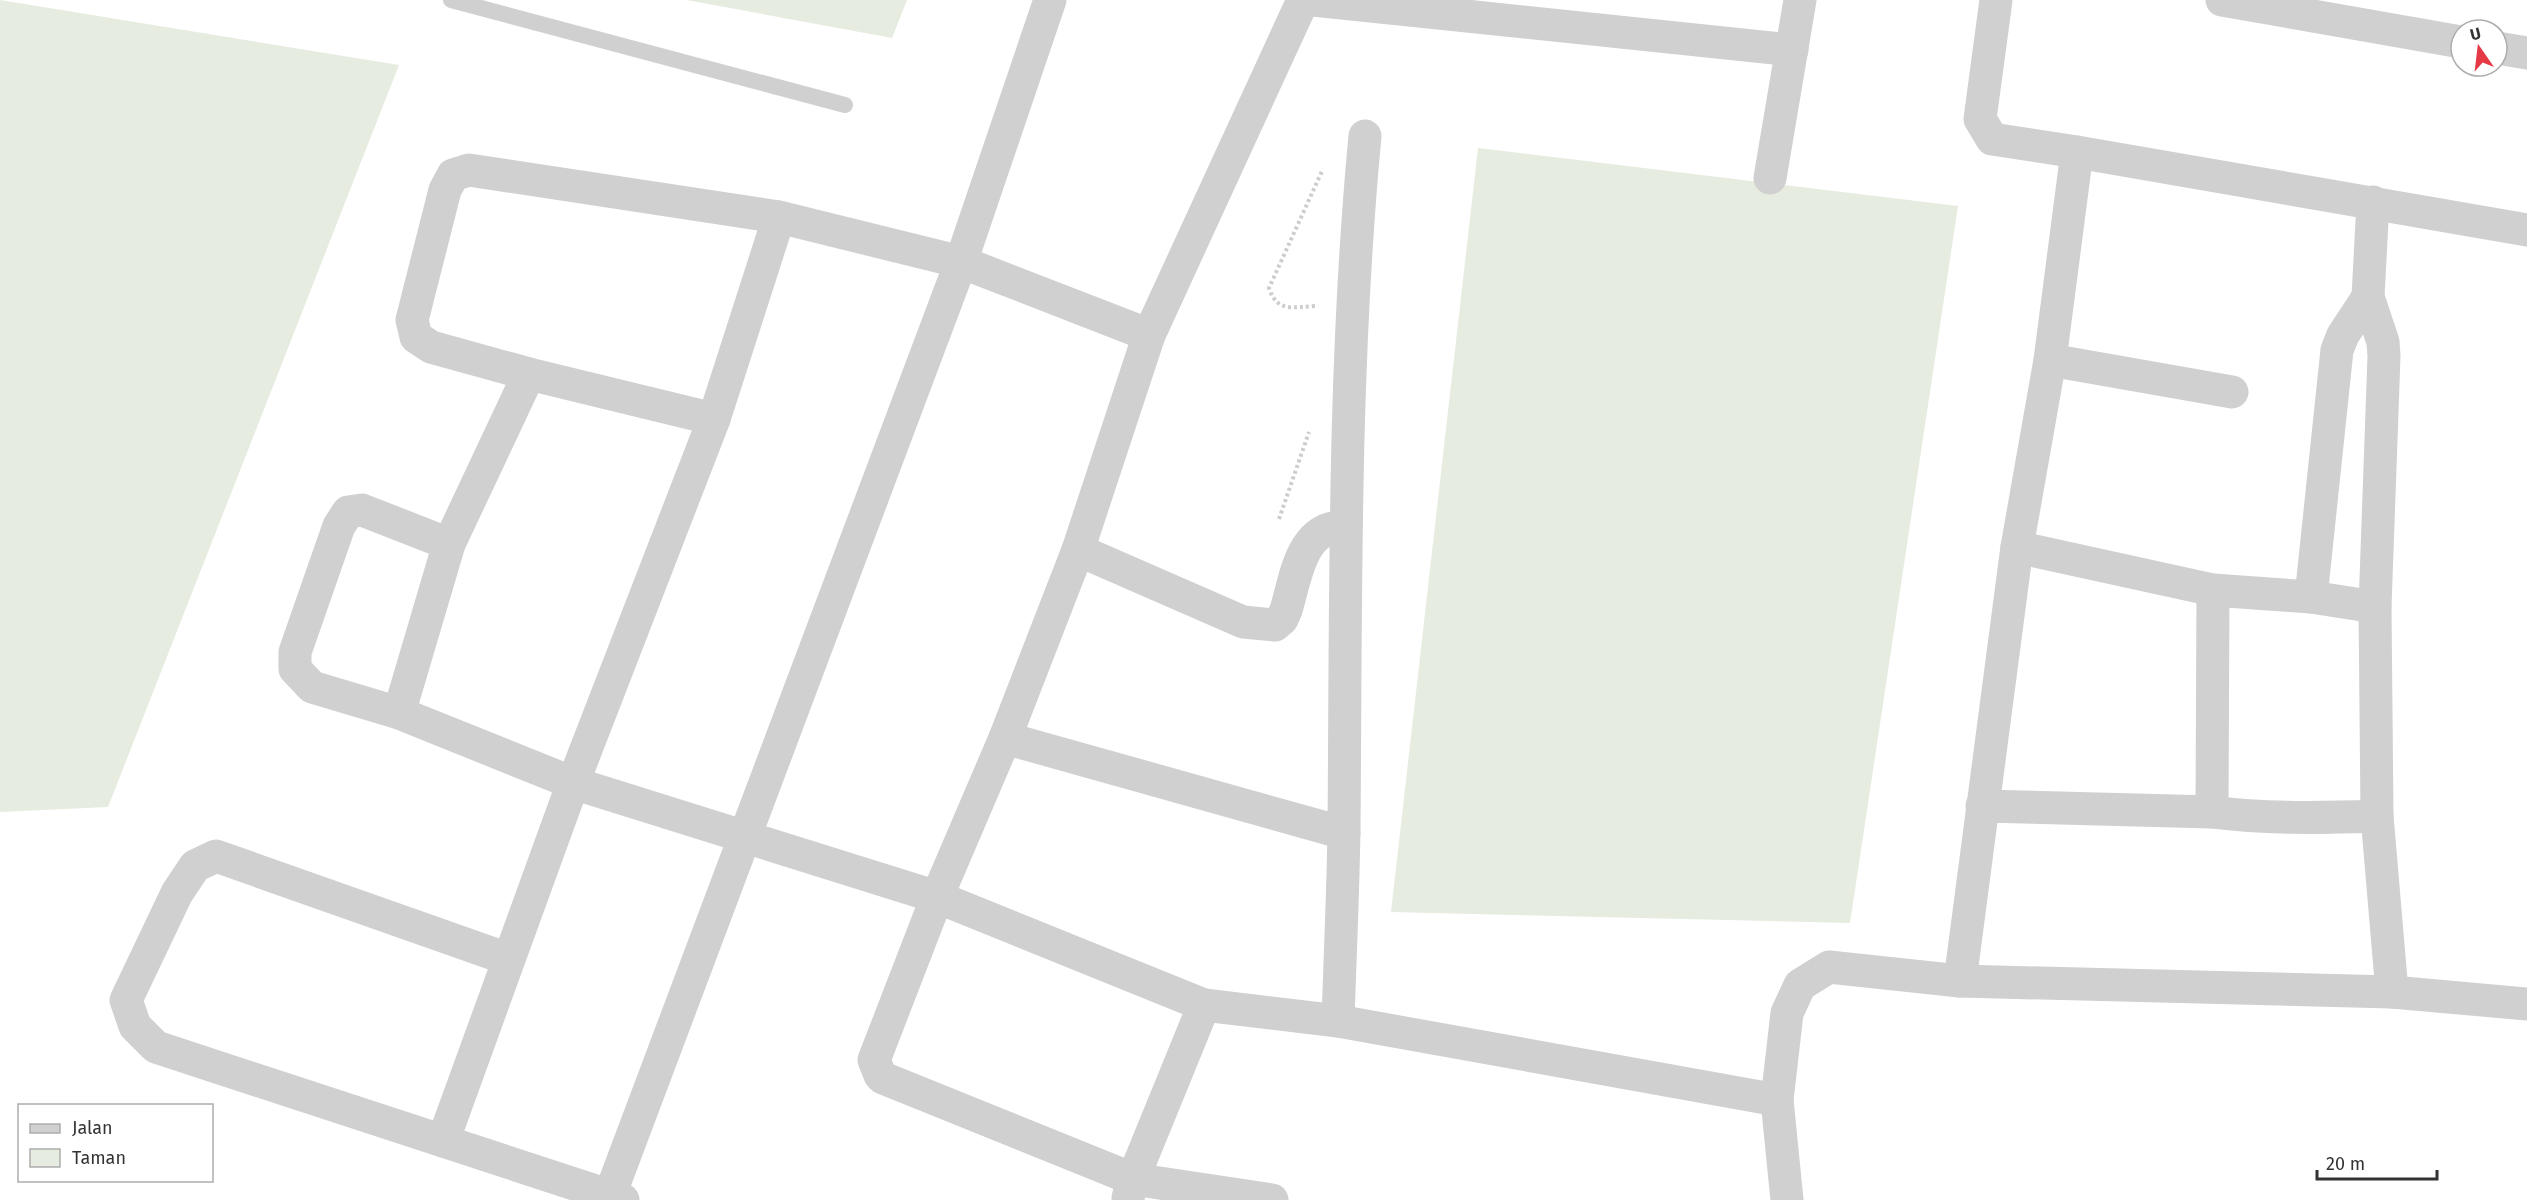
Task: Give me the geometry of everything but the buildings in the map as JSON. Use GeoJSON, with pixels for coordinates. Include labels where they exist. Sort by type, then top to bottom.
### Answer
{"type":"FeatureCollection","features":[{"type":"Feature","properties":{"kind":"street"},"geometry":{"type":"LineString","coordinates":[[508,959],[216,856],[195,866],[177,893],[126,1000],[135,1026],[156,1047],[614,1198],[744,838],[961,262],[1050,0]]}},
{"type":"Feature","properties":{"kind":"street"},"geometry":{"type":"LineString","coordinates":[[1272,1200],[1130,1189],[880,1075],[875,1065],[875,1054],[937,897],[1005,738],[1078,550],[1149,335],[1303,0]]}},
{"type":"Feature","properties":{"kind":"street"},"geometry":{"type":"LineString","coordinates":[[1313,0],[1792,50]]}},
{"type":"Feature","properties":{"kind":"street"},"geometry":{"type":"LineString","coordinates":[[1770,178],[1800,0]]}},
{"type":"Feature","properties":{"kind":"street"},"geometry":{"type":"LineString","coordinates":[[1996,0],[1980,119],[1992,140],[2077,152],[2527,230]]}},
{"type":"Feature","properties":{"kind":"street"},"geometry":{"type":"LineString","coordinates":[[2222,0],[2449,40]]}},
{"type":"Feature","properties":{"kind":"street"},"geometry":{"type":"LineString","coordinates":[[2509,50],[2527,53]]}},
{"type":"Feature","properties":{"kind":"street"},"geometry":{"type":"LineString","coordinates":[[1338,1020],[1344,833],[1345,527],[1353,306],[1365,136]]}},
{"type":"Feature","properties":{"kind":"street"},"geometry":{"type":"LineString","coordinates":[[1960,981],[2017,547],[2050,360],[2077,152]]}},
{"type":"Feature","properties":{"kind":"street"},"geometry":{"type":"LineString","coordinates":[[714,419],[529,374],[431,347],[416,337],[412,320],[445,190],[453,175],[469,170],[779,217],[961,262],[1149,335]]}},
{"type":"Feature","properties":{"kind":"street"},"geometry":{"type":"LineString","coordinates":[[2373,202],[2368,297],[2384,356],[2375,607],[2377,816],[2392,992]]}},
{"type":"Feature","properties":{"kind":"street"},"geometry":{"type":"LineString","coordinates":[[443,1141],[573,783],[714,419],[779,217]]}},
{"type":"Feature","properties":{"kind":"street"},"geometry":{"type":"LineString","coordinates":[[2311,597],[2337,350],[2343,335],[2368,297]]}},
{"type":"Feature","properties":{"kind":"street"},"geometry":{"type":"LineString","coordinates":[[2050,360],[2232,392]]}},
{"type":"Feature","properties":{"kind":"street"},"geometry":{"type":"LineString","coordinates":[[399,713],[449,544],[529,374]]}},
{"type":"Feature","properties":{"kind":"street"},"geometry":{"type":"LineString","coordinates":[[449,544],[362,510],[348,512],[339,526],[296,652],[296,669],[312,687],[399,713],[573,783],[937,897],[1204,1005],[1338,1020],[1777,1100]]}},
{"type":"Feature","properties":{"kind":"street"},"geometry":{"type":"LineString","coordinates":[[1078,550],[1243,622],[1275,624],[1282,619],[1286,610],[1306,546],[1323,531],[1333,526],[1345,527]]}},
{"type":"Feature","properties":{"kind":"street"},"geometry":{"type":"LineString","coordinates":[[2017,547],[2213,590],[2311,597],[2375,607]]}},
{"type":"Feature","properties":{"kind":"street"},"geometry":{"type":"LineString","coordinates":[[2212,812],[2213,590]]}},
{"type":"Feature","properties":{"kind":"street"},"geometry":{"type":"LineString","coordinates":[[1005,738],[1344,833]]}},
{"type":"Feature","properties":{"kind":"street"},"geometry":{"type":"LineString","coordinates":[[1982,806],[2212,812],[2278,818],[2377,816]]}},
{"type":"Feature","properties":{"kind":"street"},"geometry":{"type":"LineString","coordinates":[[1787,1200],[1777,1100],[1787,1013],[1800,985],[1829,968],[1960,981],[2392,992],[2527,1004]]}},
{"type":"Feature","properties":{"kind":"street"},"geometry":{"type":"LineString","coordinates":[[1130,1189],[1204,1005]]}},
{"type":"Feature","properties":{"kind":"lane"},"geometry":{"type":"LineString","coordinates":[[451,0],[845,105]]}},
{"type":"Feature","properties":{"kind":"path"},"geometry":{"type":"LineString","coordinates":[[1353,306],[1283,307],[1272,299],[1269,288],[1327,160],[1365,136]]}},
{"type":"Feature","properties":{"kind":"path"},"geometry":{"type":"LineString","coordinates":[[1278,520],[1310,430]]}},
{"type":"Feature","properties":{"kind":"green space"},"geometry":{"type":"Polygon","coordinates":[[[0,0],[399,65],[108,807],[0,812],[0,0]]]}},
{"type":"Feature","properties":{"kind":"green space"},"geometry":{"type":"Polygon","coordinates":[[[687,0],[907,0],[892,38],[687,0]]]}},
{"type":"Feature","properties":{"kind":"green space"},"geometry":{"type":"Polygon","coordinates":[[[1478,148],[1958,206],[1850,923],[1391,912],[1478,148]]]}}]}
